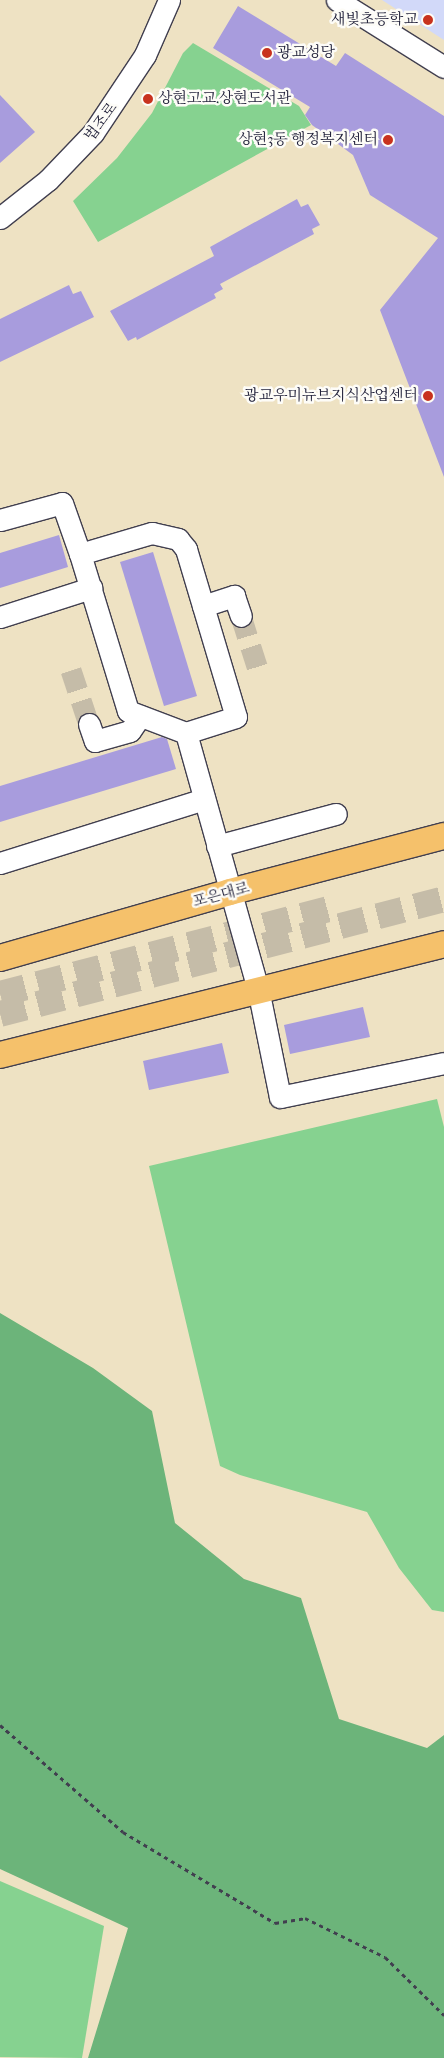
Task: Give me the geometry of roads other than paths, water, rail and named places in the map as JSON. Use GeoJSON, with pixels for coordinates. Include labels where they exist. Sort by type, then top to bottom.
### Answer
{"type":"FeatureCollection","features":[{"type":"Feature","properties":{"kind":"main road","name":"포은대로"},"geometry":{"type":"LineString","coordinates":[[0,958],[230,892],[444,836]]}},
{"type":"Feature","properties":{"kind":"main road"},"geometry":{"type":"LineString","coordinates":[[0,1055],[444,944]]}},
{"type":"Feature","properties":{"kind":"street","name":"법조로"},"geometry":{"type":"LineString","coordinates":[[0,218],[48,180],[93,133],[145,55],[168,0]]}},
{"type":"Feature","properties":{"kind":"street"},"geometry":{"type":"LineString","coordinates":[[337,0],[444,67]]}},
{"type":"Feature","properties":{"kind":"street"},"geometry":{"type":"LineString","coordinates":[[0,520],[62,502],[91,588],[128,711],[186,733],[236,717],[186,549],[178,539],[152,533],[80,554]]}},
{"type":"Feature","properties":{"kind":"street"},"geometry":{"type":"LineString","coordinates":[[0,617],[91,588]]}},
{"type":"Feature","properties":{"kind":"street"},"geometry":{"type":"LineString","coordinates":[[203,606],[234,596],[241,616]]}},
{"type":"Feature","properties":{"kind":"street"},"geometry":{"type":"LineString","coordinates":[[89,724],[95,741],[130,731],[140,716]]}},
{"type":"Feature","properties":{"kind":"street"},"geometry":{"type":"LineString","coordinates":[[186,733],[258,989],[280,1097],[444,1063]]}},
{"type":"Feature","properties":{"kind":"street"},"geometry":{"type":"LineString","coordinates":[[0,863],[204,800]]}},
{"type":"Feature","properties":{"kind":"street"},"geometry":{"type":"LineString","coordinates":[[217,846],[336,814]]}},
{"type":"Feature","properties":{"kind":"tunnel"},"geometry":{"type":"LineString","coordinates":[[241,616],[259,672]]}},
{"type":"Feature","properties":{"kind":"tunnel"},"geometry":{"type":"LineString","coordinates":[[71,670],[89,724]]}},
{"type":"Feature","properties":{"kind":"tunnel"},"geometry":{"type":"LineString","coordinates":[[0,1014],[444,899]]}},
{"type":"Feature","properties":{"kind":"tunnel"},"geometry":{"type":"LineString","coordinates":[[0,994],[329,909]]}},
{"type":"Feature","properties":{"kind":"place","name":"새빛초등학교"},"geometry":{"type":"Point","coordinates":[428,20]}},
{"type":"Feature","properties":{"kind":"place","name":"광교성당"},"geometry":{"type":"Point","coordinates":[267,53]}},
{"type":"Feature","properties":{"kind":"place","name":"상현고교.상현도서관"},"geometry":{"type":"Point","coordinates":[148,99]}},
{"type":"Feature","properties":{"kind":"place","name":"상현3동 행정복지센터"},"geometry":{"type":"Point","coordinates":[388,140]}},
{"type":"Feature","properties":{"kind":"place","name":"광교우미뉴브지식산업센터"},"geometry":{"type":"Point","coordinates":[428,396]}}]}
